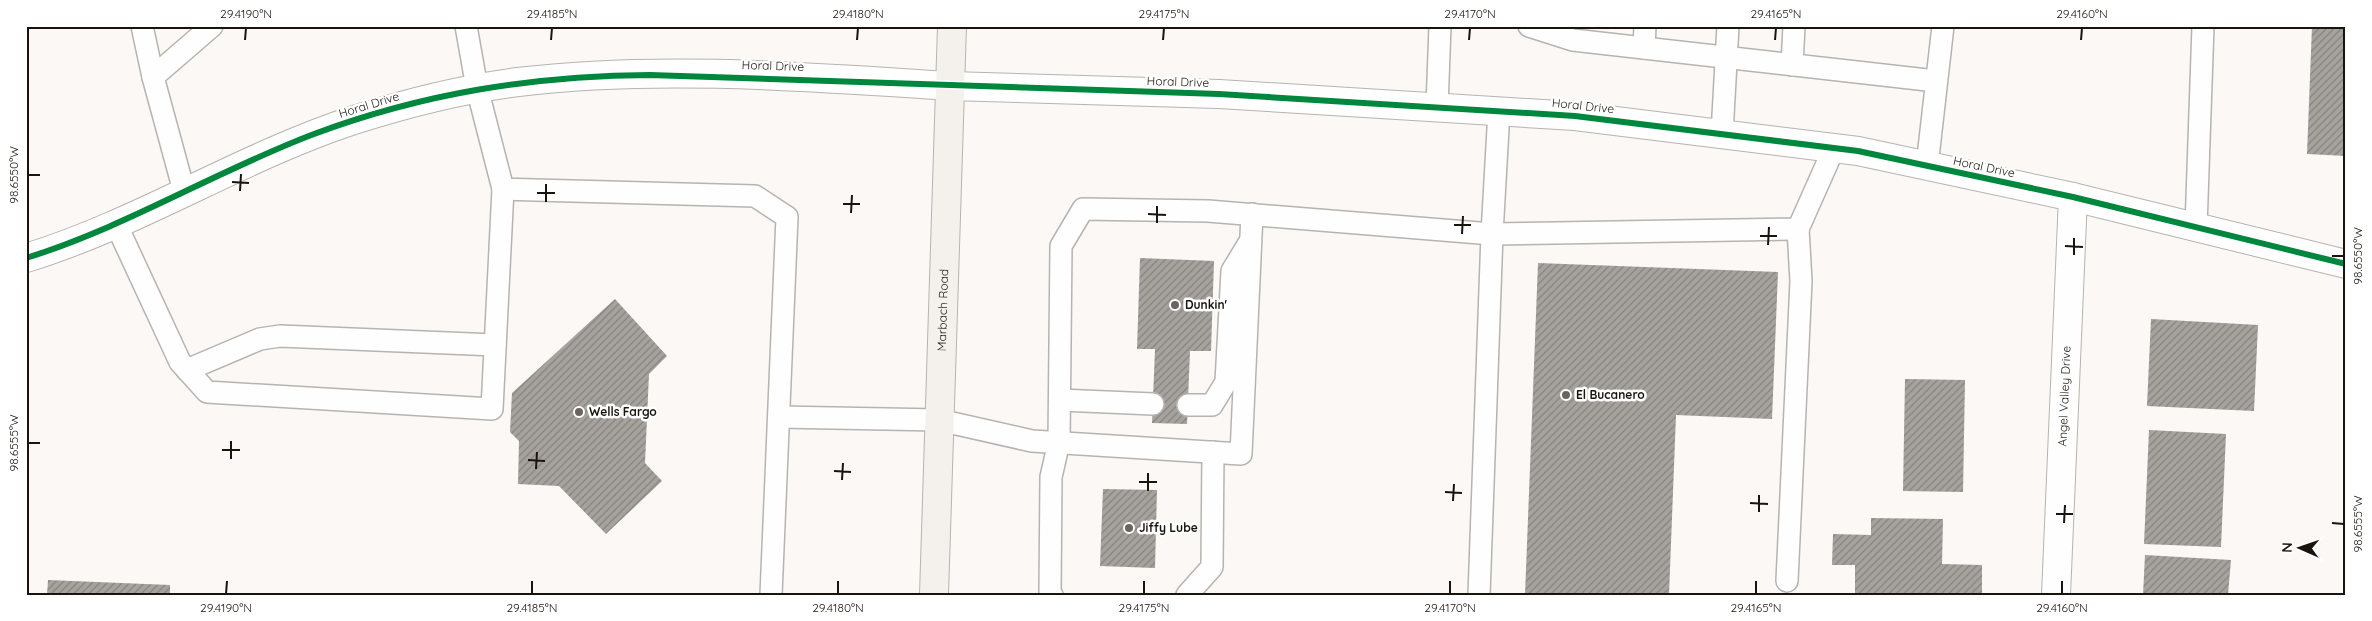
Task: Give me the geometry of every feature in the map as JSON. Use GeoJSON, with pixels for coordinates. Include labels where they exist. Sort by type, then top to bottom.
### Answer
{"type":"FeatureCollection","features":[{"type":"Feature","properties":{"kind":"main road","name":"Marbach Road"},"geometry":{"type":"LineString","coordinates":[[934,595],[952,26]]}},
{"type":"Feature","properties":{"kind":"street","name":"Horal Drive"},"geometry":{"type":"LineString","coordinates":[[26,258],[116,224],[184,191],[312,135],[390,110],[478,88],[559,78],[650,75],[1219,94],[1576,116],[1834,148],[2072,197],[2346,264]]}},
{"type":"Feature","properties":{"kind":"street","name":"Angel Valley Drive"},"geometry":{"type":"LineString","coordinates":[[2056,595],[2072,197]]}},
{"type":"Feature","properties":{"kind":"lane"},"geometry":{"type":"LineString","coordinates":[[142,26],[153,77],[184,191]]}},
{"type":"Feature","properties":{"kind":"lane"},"geometry":{"type":"LineString","coordinates":[[153,77],[212,26]]}},
{"type":"Feature","properties":{"kind":"lane"},"geometry":{"type":"LineString","coordinates":[[116,224],[180,362],[207,392],[492,409],[503,189],[478,88],[466,26]]}},
{"type":"Feature","properties":{"kind":"lane"},"geometry":{"type":"LineString","coordinates":[[1437,107],[1440,26]]}},
{"type":"Feature","properties":{"kind":"lane"},"geometry":{"type":"LineString","coordinates":[[1644,48],[1645,26]]}},
{"type":"Feature","properties":{"kind":"lane"},"geometry":{"type":"LineString","coordinates":[[1722,134],[1728,26]]}},
{"type":"Feature","properties":{"kind":"lane"},"geometry":{"type":"LineString","coordinates":[[1792,65],[1794,26]]}},
{"type":"Feature","properties":{"kind":"lane"},"geometry":{"type":"LineString","coordinates":[[1927,166],[1943,26]]}},
{"type":"Feature","properties":{"kind":"lane"},"geometry":{"type":"LineString","coordinates":[[2196,227],[2203,26]]}},
{"type":"Feature","properties":{"kind":"lane"},"geometry":{"type":"LineString","coordinates":[[1538,28],[1573,40],[1936,81]]}},
{"type":"Feature","properties":{"kind":"lane"},"geometry":{"type":"LineString","coordinates":[[1478,595],[1492,234],[1499,111]]}},
{"type":"Feature","properties":{"kind":"lane"},"geometry":{"type":"LineString","coordinates":[[1788,581],[1801,282],[1798,229],[1834,148]]}},
{"type":"Feature","properties":{"kind":"lane"},"geometry":{"type":"LineString","coordinates":[[503,189],[755,196],[787,217],[771,595]]}},
{"type":"Feature","properties":{"kind":"lane"},"geometry":{"type":"LineString","coordinates":[[1052,595],[1050,592],[1051,477],[1059,442],[1061,246],[1083,209],[1208,211],[1492,234],[1798,229]]}},
{"type":"Feature","properties":{"kind":"lane"},"geometry":{"type":"LineString","coordinates":[[779,417],[940,420],[1032,441],[1241,454],[1252,214]]}},
{"type":"Feature","properties":{"kind":"lane"},"geometry":{"type":"LineString","coordinates":[[1188,405],[1212,405],[1226,382],[1232,271],[1250,241]]}},
{"type":"Feature","properties":{"kind":"lane"},"geometry":{"type":"LineString","coordinates":[[187,370],[260,339],[280,336],[495,345]]}},
{"type":"Feature","properties":{"kind":"lane"},"geometry":{"type":"LineString","coordinates":[[1060,400],[1153,404]]}},
{"type":"Feature","properties":{"kind":"lane"},"geometry":{"type":"LineString","coordinates":[[1187,595],[1212,567],[1213,452]]}},
{"type":"Feature","properties":{"kind":"building"},"geometry":{"type":"Polygon","coordinates":[[[2312,26],[2346,26],[2346,156],[2307,154],[2312,26]]]}},
{"type":"Feature","properties":{"kind":"building","name":"Dunkin'"},"geometry":{"type":"Polygon","coordinates":[[[1140,258],[1214,261],[1211,351],[1190,351],[1187,424],[1152,423],[1155,349],[1137,349],[1140,258]]]}},
{"type":"Feature","properties":{"kind":"building"},"geometry":{"type":"Polygon","coordinates":[[[1538,263],[1778,272],[1772,419],[1676,415],[1669,595],[1525,595],[1538,263]]]}},
{"type":"Feature","properties":{"kind":"building","name":"Wells Fargo"},"geometry":{"type":"Polygon","coordinates":[[[615,299],[667,356],[649,374],[645,463],[662,481],[606,534],[559,486],[518,484],[519,441],[510,432],[512,393],[615,299]]]}},
{"type":"Feature","properties":{"kind":"building"},"geometry":{"type":"Polygon","coordinates":[[[2151,319],[2258,325],[2254,411],[2147,406],[2151,319]]]}},
{"type":"Feature","properties":{"kind":"building"},"geometry":{"type":"Polygon","coordinates":[[[1905,379],[1965,380],[1963,492],[1903,491],[1905,379]]]}},
{"type":"Feature","properties":{"kind":"building"},"geometry":{"type":"Polygon","coordinates":[[[2149,430],[2226,434],[2221,547],[2144,544],[2149,430]]]}},
{"type":"Feature","properties":{"kind":"building","name":"Jiffy Lube"},"geometry":{"type":"Polygon","coordinates":[[[1103,489],[1157,490],[1155,568],[1100,566],[1103,489]]]}},
{"type":"Feature","properties":{"kind":"building"},"geometry":{"type":"Polygon","coordinates":[[[1871,518],[1943,519],[1942,564],[1982,565],[1982,595],[1855,595],[1855,565],[1832,565],[1833,534],[1871,535],[1871,518]]]}},
{"type":"Feature","properties":{"kind":"building"},"geometry":{"type":"Polygon","coordinates":[[[2145,555],[2231,560],[2228,595],[2143,595],[2145,555]]]}},
{"type":"Feature","properties":{"kind":"building"},"geometry":{"type":"Polygon","coordinates":[[[48,580],[170,585],[170,595],[47,595],[48,580]]]}},
{"type":"Feature","properties":{"kind":"cycle path"},"geometry":{"type":"LineString","coordinates":[[26,258],[99,231],[278,149],[355,120],[438,98],[521,83],[606,76],[650,75],[1219,94],[1575,116],[1858,151],[2073,197],[2346,264]]}},
{"type":"Feature","properties":{"kind":"place","name":"Dunkin'"},"geometry":{"type":"Point","coordinates":[1175,305]}},
{"type":"Feature","properties":{"kind":"place","name":"El Bucanero"},"geometry":{"type":"Point","coordinates":[1566,395]}},
{"type":"Feature","properties":{"kind":"place","name":"Wells Fargo"},"geometry":{"type":"Point","coordinates":[579,412]}},
{"type":"Feature","properties":{"kind":"place","name":"Jiffy Lube"},"geometry":{"type":"Point","coordinates":[1129,528]}}]}
